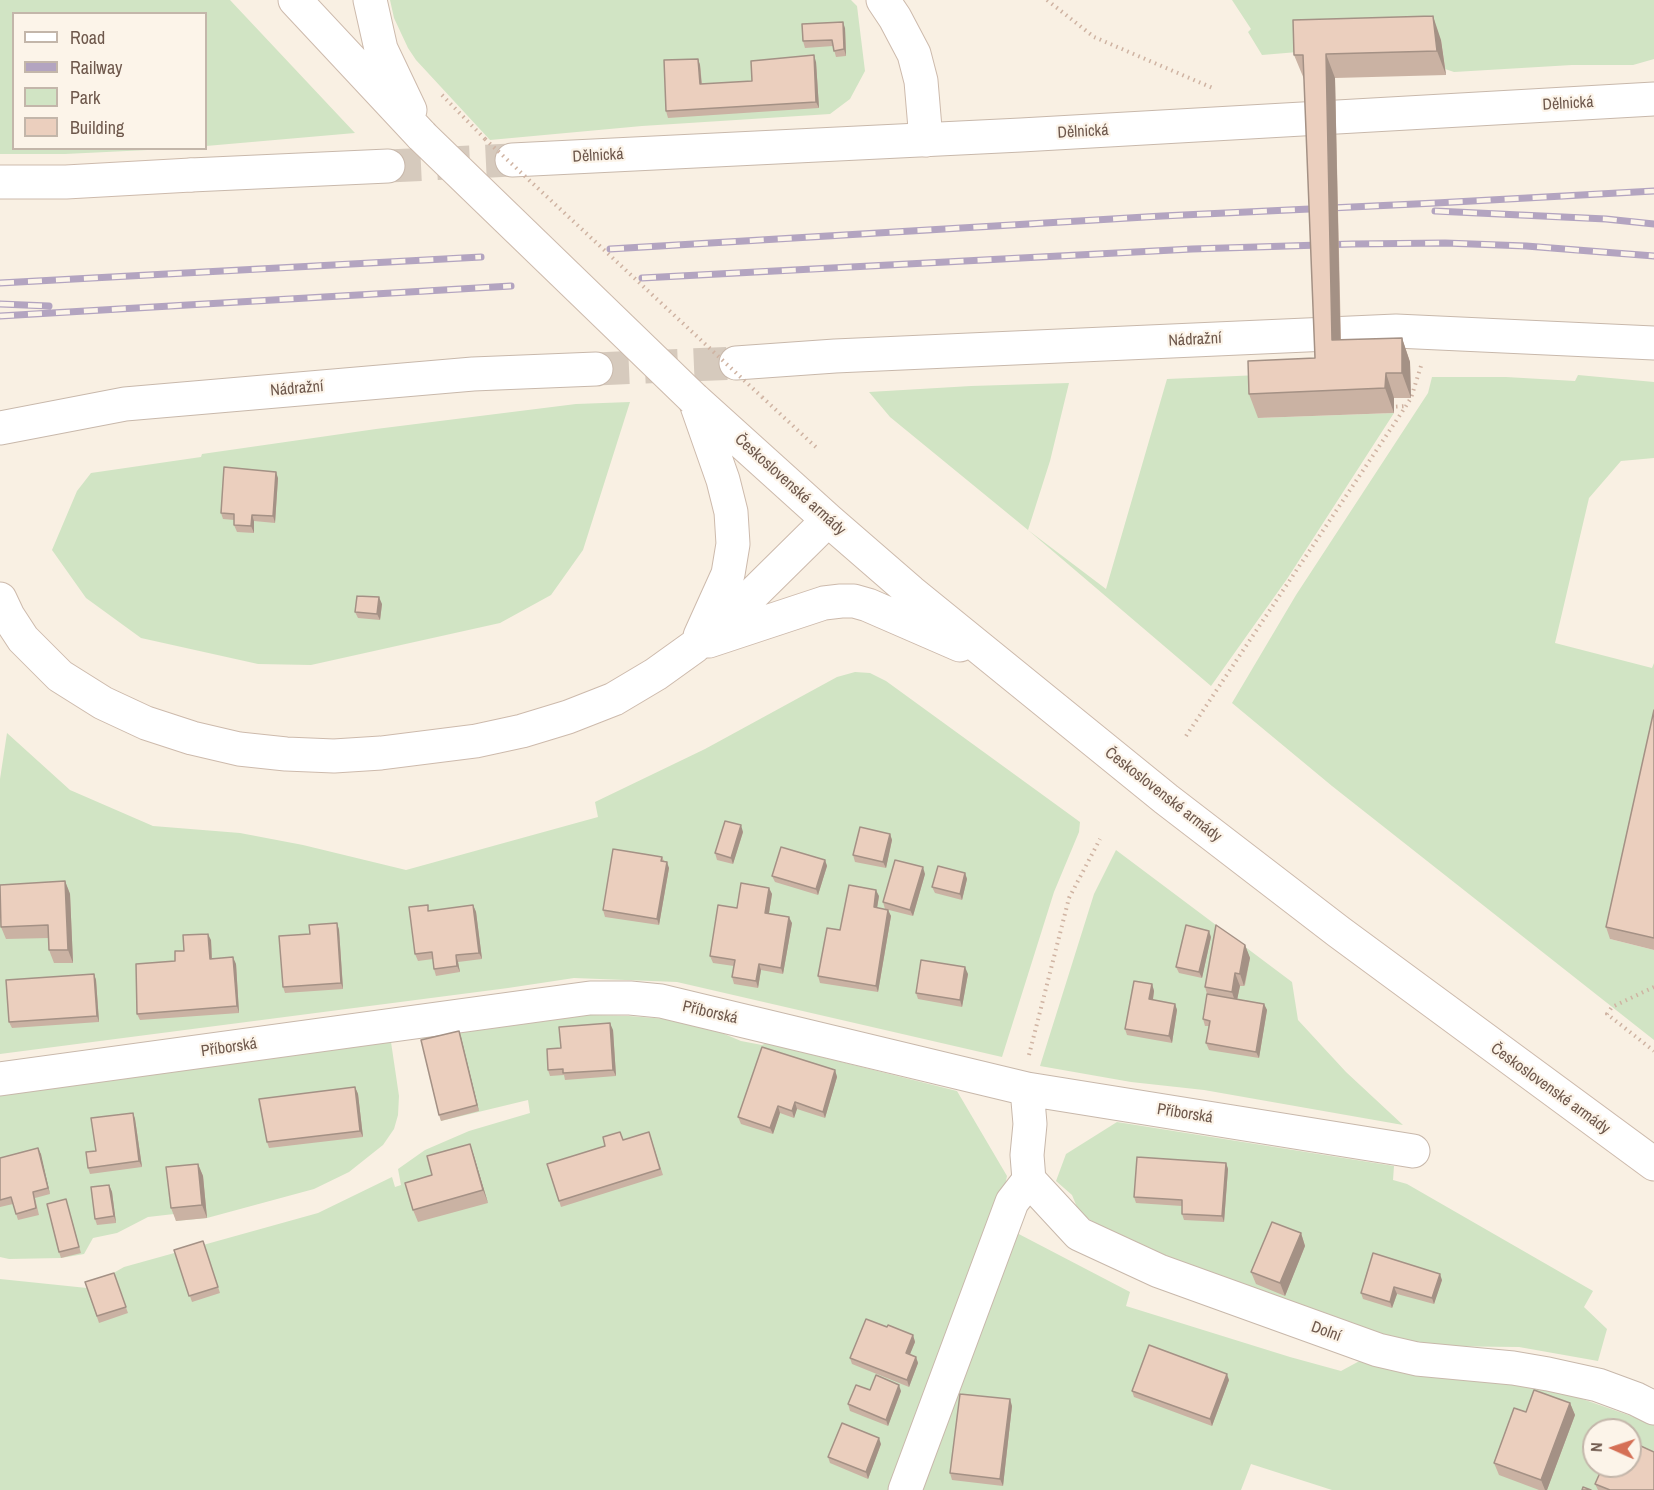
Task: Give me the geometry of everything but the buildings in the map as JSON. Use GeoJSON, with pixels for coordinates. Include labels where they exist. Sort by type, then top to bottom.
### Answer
{"type":"FeatureCollection","features":[{"type":"Feature","properties":{"kind":"street","name":"Československé armády"},"geometry":{"type":"LineString","coordinates":[[295,0],[422,136],[694,399],[828,520],[1166,799],[1339,932],[1654,1164]]}},
{"type":"Feature","properties":{"kind":"street"},"geometry":{"type":"LineString","coordinates":[[370,0],[381,49],[422,136]]}},
{"type":"Feature","properties":{"kind":"street"},"geometry":{"type":"LineString","coordinates":[[883,0],[914,54],[921,81],[926,140]]}},
{"type":"Feature","properties":{"kind":"street","name":"Dělnická"},"geometry":{"type":"LineString","coordinates":[[512,160],[926,140],[1654,99]]}},
{"type":"Feature","properties":{"kind":"street"},"geometry":{"type":"LineString","coordinates":[[0,182],[66,182],[388,166]]}},
{"type":"Feature","properties":{"kind":"street","name":"Nádražní"},"geometry":{"type":"LineString","coordinates":[[736,363],[835,356],[1396,332],[1654,343]]}},
{"type":"Feature","properties":{"kind":"street","name":"Nádražní"},"geometry":{"type":"LineString","coordinates":[[0,428],[125,404],[473,374],[596,369]]}},
{"type":"Feature","properties":{"kind":"street"},"geometry":{"type":"LineString","coordinates":[[694,399],[723,480],[731,512],[733,544],[728,573],[696,646]]}},
{"type":"Feature","properties":{"kind":"street"},"geometry":{"type":"LineString","coordinates":[[0,599],[23,639],[60,676],[103,703],[146,723],[192,738],[239,749],[334,756],[381,753],[476,741],[522,731],[568,717],[614,699],[656,674],[696,646],[750,597],[828,520]]}},
{"type":"Feature","properties":{"kind":"street"},"geometry":{"type":"LineString","coordinates":[[696,646],[824,603],[854,601],[996,661]]}},
{"type":"Feature","properties":{"kind":"street","name":"Příborská"},"geometry":{"type":"LineString","coordinates":[[0,1079],[590,998],[661,1001],[1027,1089],[1413,1151]]}},
{"type":"Feature","properties":{"kind":"street"},"geometry":{"type":"LineString","coordinates":[[905,1490],[1012,1202],[1029,1180],[1027,1155],[1030,1124],[1027,1089]]}},
{"type":"Feature","properties":{"kind":"street","name":"Dolní"},"geometry":{"type":"LineString","coordinates":[[1029,1180],[1079,1234],[1159,1271],[1378,1350],[1417,1359],[1513,1368],[1598,1384],[1654,1408]]}},
{"type":"Feature","properties":{"kind":"path"},"geometry":{"type":"LineString","coordinates":[[1047,0],[1094,37],[1218,90]]}},
{"type":"Feature","properties":{"kind":"path"},"geometry":{"type":"LineString","coordinates":[[485,139],[819,450]]}},
{"type":"Feature","properties":{"kind":"path"},"geometry":{"type":"LineString","coordinates":[[1186,736],[1411,398],[1424,355]]}},
{"type":"Feature","properties":{"kind":"path"},"geometry":{"type":"LineString","coordinates":[[1384,407],[1406,406]]}},
{"type":"Feature","properties":{"kind":"path"},"geometry":{"type":"LineString","coordinates":[[1027,1089],[1026,1063],[1069,898],[1100,839]]}},
{"type":"Feature","properties":{"kind":"path"},"geometry":{"type":"LineString","coordinates":[[1654,987],[1612,1007],[1608,1014],[1654,1051]]}},
{"type":"Feature","properties":{"kind":"green space"},"geometry":{"type":"Polygon","coordinates":[[[0,0],[230,0],[355,133],[207,146],[207,12],[12,12],[12,150],[147,150],[0,154],[0,0]]]}},
{"type":"Feature","properties":{"kind":"green space"},"geometry":{"type":"Polygon","coordinates":[[[390,0],[851,0],[857,6],[865,71],[850,99],[830,114],[642,126],[490,140],[416,60],[394,18],[390,0]]]}},
{"type":"Feature","properties":{"kind":"green space"},"geometry":{"type":"Polygon","coordinates":[[[1232,0],[1654,0],[1654,59],[1633,65],[1572,65],[1454,72],[1445,69],[1441,40],[1262,55],[1248,32],[1251,29],[1232,0]]]}},
{"type":"Feature","properties":{"kind":"green space"},"geometry":{"type":"Polygon","coordinates":[[[1283,374],[1258,418],[1394,413],[1287,579],[1211,686],[1028,530],[1106,589],[1167,379],[1283,374]]]}},
{"type":"Feature","properties":{"kind":"green space"},"geometry":{"type":"Polygon","coordinates":[[[1578,375],[1654,382],[1654,458],[1621,461],[1589,498],[1555,643],[1652,668],[1654,663],[1654,743],[1610,939],[1654,950],[1654,1040],[1332,786],[1232,703],[1296,595],[1428,393],[1432,377],[1506,377],[1575,381],[1578,375]]]}},
{"type":"Feature","properties":{"kind":"green space"},"geometry":{"type":"Polygon","coordinates":[[[1069,383],[1050,461],[1028,530],[890,417],[869,392],[1069,383]]]}},
{"type":"Feature","properties":{"kind":"green space"},"geometry":{"type":"Polygon","coordinates":[[[630,402],[583,550],[551,595],[500,623],[311,665],[258,664],[141,638],[86,598],[52,550],[77,491],[91,473],[201,457],[202,454],[376,429],[576,404],[630,402]]]}},
{"type":"Feature","properties":{"kind":"green space"},"geometry":{"type":"Polygon","coordinates":[[[855,672],[870,673],[886,681],[1080,822],[1079,832],[1054,892],[1002,1057],[677,982],[574,978],[0,1054],[0,779],[7,733],[70,790],[153,826],[240,833],[303,845],[406,870],[598,817],[595,802],[705,749],[837,677],[855,672]]]}},
{"type":"Feature","properties":{"kind":"green space"},"geometry":{"type":"Polygon","coordinates":[[[1116,850],[1292,982],[1298,1020],[1346,1072],[1403,1125],[1204,1090],[1131,1082],[1040,1066],[1094,894],[1116,850]]]}},
{"type":"Feature","properties":{"kind":"green space"},"geometry":{"type":"Polygon","coordinates":[[[590,1015],[666,1019],[722,1033],[741,1041],[762,1045],[766,1043],[957,1091],[1007,1176],[1003,1196],[893,1490],[0,1490],[0,1279],[87,1288],[124,1267],[318,1213],[392,1177],[395,1187],[401,1185],[398,1169],[425,1150],[469,1131],[530,1113],[528,1100],[441,1121],[422,1038],[590,1015]]]}},
{"type":"Feature","properties":{"kind":"green space"},"geometry":{"type":"Polygon","coordinates":[[[391,1042],[399,1096],[398,1115],[394,1129],[383,1145],[349,1172],[314,1189],[207,1218],[176,1221],[174,1214],[148,1217],[117,1233],[93,1238],[84,1254],[61,1258],[9,1259],[0,1257],[0,1094],[391,1042]]]}},
{"type":"Feature","properties":{"kind":"green space"},"geometry":{"type":"Polygon","coordinates":[[[1117,1122],[1394,1166],[1393,1180],[1407,1184],[1593,1291],[1584,1307],[1607,1329],[1598,1361],[1519,1347],[1425,1346],[1363,1331],[1119,1240],[1079,1212],[1072,1195],[1056,1181],[1066,1154],[1117,1122]]]}},
{"type":"Feature","properties":{"kind":"green space"},"geometry":{"type":"Polygon","coordinates":[[[1013,1231],[1130,1292],[1126,1306],[1290,1357],[1341,1371],[1365,1358],[1548,1387],[1637,1418],[1582,1418],[1582,1478],[1642,1478],[1642,1420],[1654,1424],[1654,1490],[1332,1490],[1251,1464],[1241,1490],[914,1490],[1013,1231]]]}},
{"type":"Feature","properties":{"kind":"tunnel"},"geometry":{"type":"LineString","coordinates":[[388,166],[512,160]]}},
{"type":"Feature","properties":{"kind":"tunnel"},"geometry":{"type":"LineString","coordinates":[[596,369],[736,363]]}},
{"type":"Feature","properties":{"kind":"railway"},"geometry":{"type":"LineString","coordinates":[[610,249],[1162,216],[1654,191]]}},
{"type":"Feature","properties":{"kind":"railway"},"geometry":{"type":"LineString","coordinates":[[1435,211],[1606,219],[1654,224]]}},
{"type":"Feature","properties":{"kind":"railway"},"geometry":{"type":"LineString","coordinates":[[642,278],[1192,249],[1352,244],[1445,243],[1526,246],[1654,256]]}},
{"type":"Feature","properties":{"kind":"railway"},"geometry":{"type":"LineString","coordinates":[[0,283],[481,257]]}},
{"type":"Feature","properties":{"kind":"railway"},"geometry":{"type":"LineString","coordinates":[[0,316],[511,286]]}},
{"type":"Feature","properties":{"kind":"railway"},"geometry":{"type":"LineString","coordinates":[[0,304],[49,306]]}}]}
